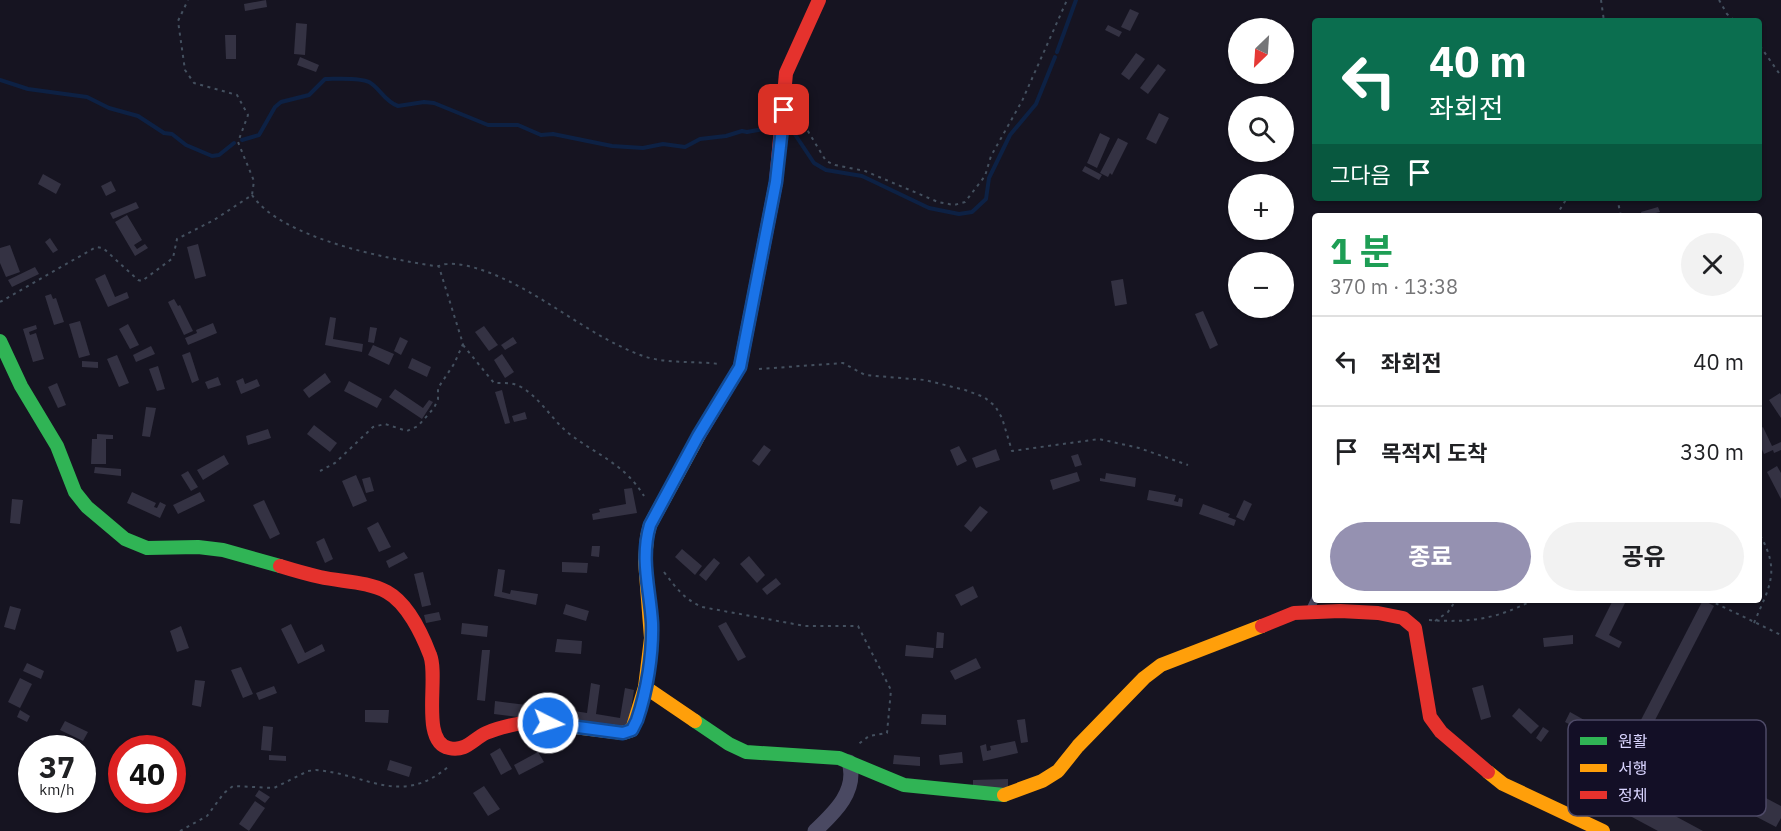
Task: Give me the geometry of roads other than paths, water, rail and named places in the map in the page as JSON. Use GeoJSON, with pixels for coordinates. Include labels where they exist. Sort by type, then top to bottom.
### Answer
{"type":"FeatureCollection","features":[{"type":"Feature","properties":{"kind":"street"},"geometry":{"type":"LineString","coordinates":[[0,341],[21,386],[57,446],[75,492],[87,507],[125,539],[147,548],[198,547],[223,550],[319,577],[371,585],[388,592],[400,602],[417,627],[431,657],[433,669],[432,724],[441,744],[458,749],[469,745],[485,733],[519,723],[573,726],[623,733],[632,730],[639,715],[651,646],[652,623],[644,555],[648,532],[698,436],[740,367],[776,182],[786,73],[788,64],[819,0]]}},
{"type":"Feature","properties":{"kind":"street"},"geometry":{"type":"LineString","coordinates":[[645,687],[729,744],[746,752],[839,758],[882,778],[904,785],[994,795],[1014,793],[1058,771],[1078,746],[1144,678],[1161,665],[1294,613],[1378,614],[1403,618],[1415,628],[1430,717],[1441,732],[1503,784],[1568,814]]}},
{"type":"Feature","properties":{"kind":"street"},"geometry":{"type":"LineString","coordinates":[[815,831],[843,801],[852,778],[849,762]]}},
{"type":"Feature","properties":{"kind":"street"},"geometry":{"type":"LineString","coordinates":[[1572,816],[1604,831]]}},
{"type":"Feature","properties":{"kind":"lane"},"geometry":{"type":"LineString","coordinates":[[1310,612],[1314,603]]}},
{"type":"Feature","properties":{"kind":"waterway"},"geometry":{"type":"LineString","coordinates":[[1057,52],[1076,0]]}},
{"type":"Feature","properties":{"kind":"waterway"},"geometry":{"type":"LineString","coordinates":[[788,129],[794,133],[814,163],[826,170],[862,176],[929,208],[959,214],[972,212],[986,199],[989,178],[1010,135],[1036,104],[1055,57]]}},
{"type":"Feature","properties":{"kind":"waterway"},"geometry":{"type":"LineString","coordinates":[[242,140],[259,135],[275,107],[281,102],[309,95],[325,79],[365,80],[398,106],[424,102],[434,103],[488,125],[518,125],[541,135],[553,134],[612,146],[643,148],[663,144],[685,147],[700,139],[774,127]]}},
{"type":"Feature","properties":{"kind":"waterway"},"geometry":{"type":"LineString","coordinates":[[0,80],[28,89],[87,97],[109,108],[138,116],[164,133],[172,134],[186,145],[212,156],[219,155],[234,143]]}}]}
